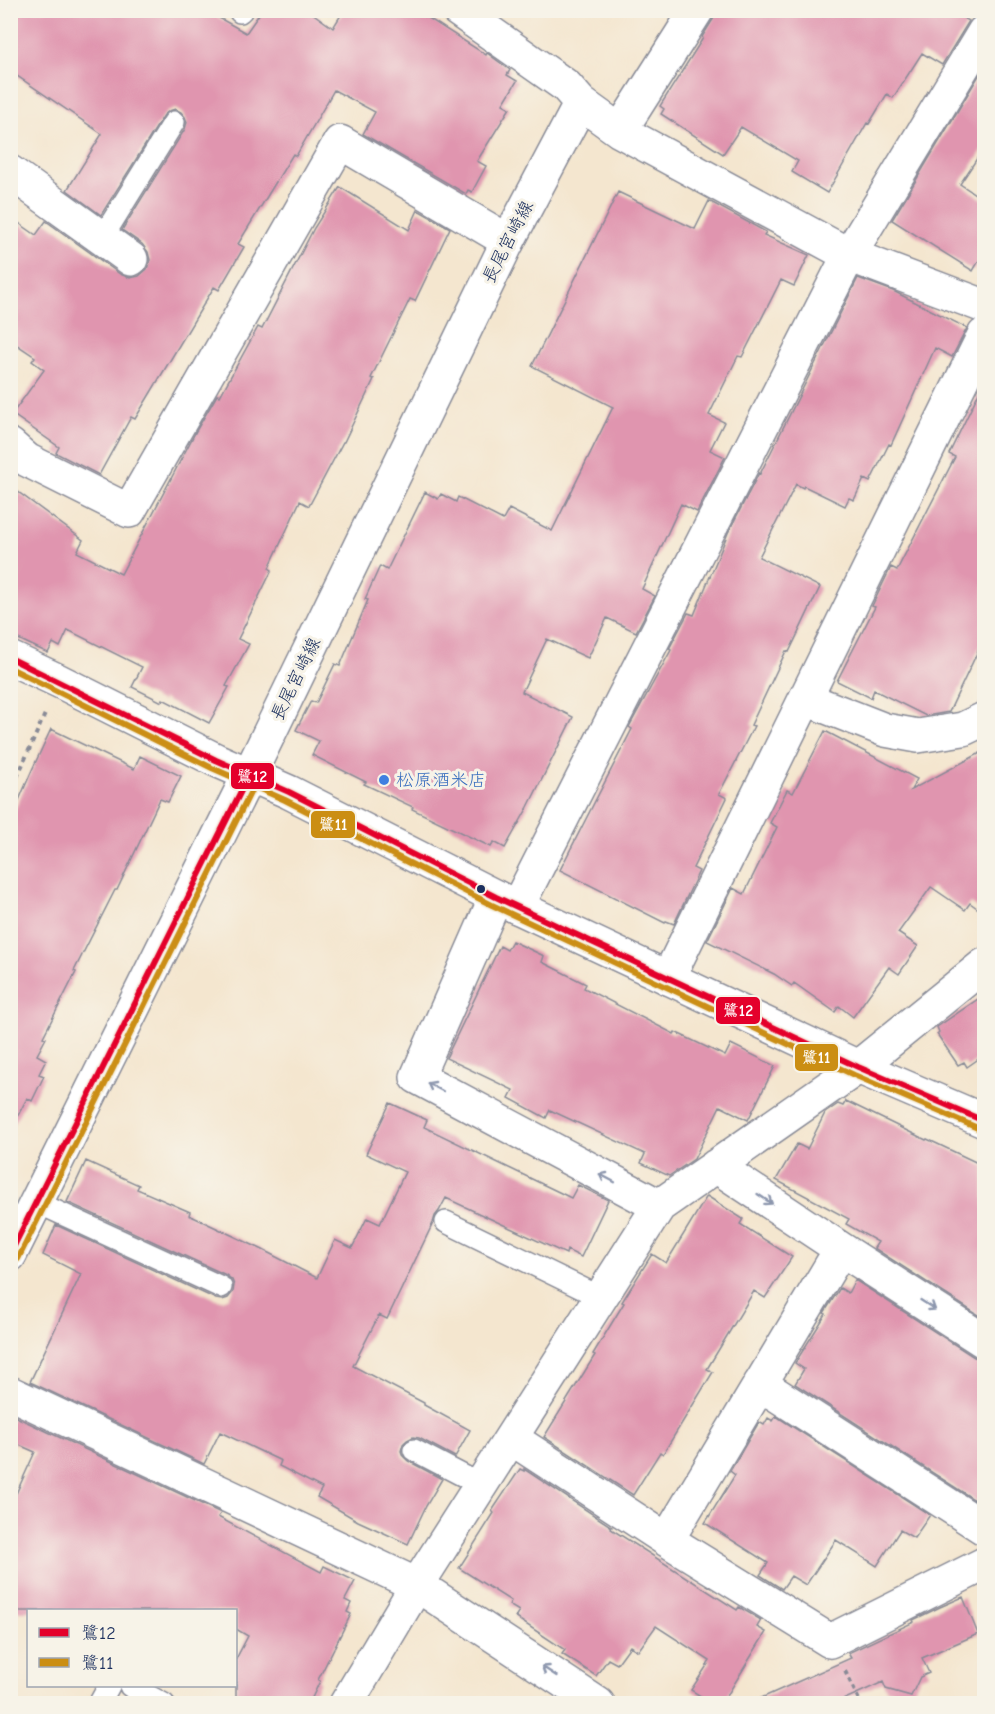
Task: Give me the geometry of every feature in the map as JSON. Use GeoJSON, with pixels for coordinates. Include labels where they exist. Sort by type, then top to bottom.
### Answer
{"type":"FeatureCollection","features":[{"type":"Feature","properties":{"kind":"street"},"geometry":{"type":"LineString","coordinates":[[458,10],[566,86],[581,103],[620,132],[849,255],[984,306]]}},
{"type":"Feature","properties":{"kind":"street"},"geometry":{"type":"LineString","coordinates":[[620,132],[697,10]]}},
{"type":"Feature","properties":{"kind":"street"},"geometry":{"type":"LineString","coordinates":[[659,1206],[417,1077],[849,255],[984,32]]}},
{"type":"Feature","properties":{"kind":"street","name":"長尾宮崎線"},"geometry":{"type":"LineString","coordinates":[[10,1255],[249,775],[508,241],[581,103]]}},
{"type":"Feature","properties":{"kind":"street"},"geometry":{"type":"LineString","coordinates":[[16,462],[129,511],[340,142],[508,241]]}},
{"type":"Feature","properties":{"kind":"street"},"geometry":{"type":"LineString","coordinates":[[10,172],[131,259]]}},
{"type":"Feature","properties":{"kind":"street"},"geometry":{"type":"LineString","coordinates":[[669,978],[984,335]]}},
{"type":"Feature","properties":{"kind":"street"},"geometry":{"type":"LineString","coordinates":[[10,658],[216,760],[289,792],[507,902],[858,1067],[984,1120]]}},
{"type":"Feature","properties":{"kind":"street"},"geometry":{"type":"LineString","coordinates":[[807,699],[885,730],[918,736],[963,729],[984,719]]}},
{"type":"Feature","properties":{"kind":"street"},"geometry":{"type":"LineString","coordinates":[[345,1704],[417,1585],[659,1206],[858,1067],[984,965]]}},
{"type":"Feature","properties":{"kind":"street"},"geometry":{"type":"LineString","coordinates":[[716,1166],[984,1341]]}},
{"type":"Feature","properties":{"kind":"street"},"geometry":{"type":"LineString","coordinates":[[667,1540],[840,1249]]}},
{"type":"Feature","properties":{"kind":"street"},"geometry":{"type":"LineString","coordinates":[[760,1384],[984,1528]]}},
{"type":"Feature","properties":{"kind":"street"},"geometry":{"type":"LineString","coordinates":[[10,1393],[417,1585],[598,1704]]}},
{"type":"Feature","properties":{"kind":"street"},"geometry":{"type":"LineString","coordinates":[[510,1438],[667,1540],[830,1641],[984,1564]]}},
{"type":"Feature","properties":{"kind":"lane"},"geometry":{"type":"LineString","coordinates":[[102,238],[174,122]]}},
{"type":"Feature","properties":{"kind":"lane"},"geometry":{"type":"LineString","coordinates":[[36,1202],[221,1287]]}},
{"type":"Feature","properties":{"kind":"lane"},"geometry":{"type":"LineString","coordinates":[[446,1222],[600,1298]]}},
{"type":"Feature","properties":{"kind":"lane"},"geometry":{"type":"LineString","coordinates":[[414,1450],[481,1485]]}},
{"type":"Feature","properties":{"kind":"lane"},"geometry":{"type":"LineString","coordinates":[[99,1704],[108,1687]]}},
{"type":"Feature","properties":{"kind":"lane"},"geometry":{"type":"LineString","coordinates":[[132,1687],[164,1704]]}},
{"type":"Feature","properties":{"kind":"path"},"geometry":{"type":"LineString","coordinates":[[10,793],[59,681]]}},
{"type":"Feature","properties":{"kind":"building"},"geometry":{"type":"Polygon","coordinates":[[[10,10],[205,10],[246,33],[262,10],[308,10],[333,28],[344,10],[416,10],[486,55],[487,53],[510,70],[507,75],[517,81],[503,104],[510,108],[477,161],[486,166],[472,192],[468,190],[466,194],[363,134],[375,112],[334,90],[296,156],[293,154],[238,244],[244,247],[219,290],[214,287],[135,419],[131,417],[99,475],[56,453],[59,447],[12,414],[44,370],[32,361],[35,357],[10,340],[10,217],[36,235],[46,221],[120,274],[130,278],[139,276],[147,269],[150,260],[148,252],[142,244],[122,230],[185,129],[187,122],[181,112],[175,109],[164,115],[101,215],[67,190],[102,134],[10,71],[10,10]]]}},
{"type":"Feature","properties":{"kind":"building"},"geometry":{"type":"Polygon","coordinates":[[[719,10],[951,10],[969,21],[942,65],[922,53],[893,98],[887,94],[869,124],[867,123],[827,193],[792,172],[798,161],[741,127],[723,154],[661,114],[664,109],[660,106],[719,10]]]}},
{"type":"Feature","properties":{"kind":"building"},"geometry":{"type":"Polygon","coordinates":[[[984,67],[984,148],[960,184],[984,200],[984,252],[973,271],[892,220],[984,67]]]}},
{"type":"Feature","properties":{"kind":"building"},"geometry":{"type":"Polygon","coordinates":[[[340,187],[409,230],[418,210],[450,228],[415,301],[410,299],[371,378],[374,379],[344,442],[309,506],[300,501],[269,568],[272,570],[238,639],[249,644],[209,723],[163,699],[162,702],[132,687],[142,667],[68,630],[60,647],[53,643],[48,653],[10,635],[10,486],[83,540],[77,552],[121,574],[196,431],[217,395],[220,396],[258,327],[262,329],[314,228],[340,187]]]}},
{"type":"Feature","properties":{"kind":"building"},"geometry":{"type":"Polygon","coordinates":[[[618,192],[695,229],[709,201],[766,232],[764,235],[809,255],[794,286],[781,280],[742,357],[738,356],[709,415],[724,422],[710,450],[725,457],[697,512],[681,504],[642,589],[655,596],[636,632],[607,618],[588,658],[547,639],[522,692],[573,717],[505,848],[494,842],[491,847],[412,809],[413,807],[364,784],[366,782],[312,755],[319,741],[296,730],[311,701],[316,703],[335,664],[340,666],[380,566],[387,570],[425,492],[438,499],[441,494],[456,502],[458,497],[503,520],[509,509],[552,531],[613,407],[532,366],[618,192]]]}},
{"type":"Feature","properties":{"kind":"building"},"geometry":{"type":"Polygon","coordinates":[[[858,278],[893,291],[967,328],[952,357],[935,348],[891,445],[889,444],[870,482],[864,479],[854,500],[849,498],[845,506],[796,484],[759,557],[820,587],[789,652],[786,651],[751,725],[754,726],[719,794],[727,798],[693,868],[699,871],[674,924],[666,921],[665,923],[560,870],[632,729],[629,727],[671,650],[669,649],[688,613],[694,615],[728,533],[858,278]]]}},
{"type":"Feature","properties":{"kind":"building"},"geometry":{"type":"Polygon","coordinates":[[[984,382],[984,638],[949,712],[926,716],[874,690],[871,698],[837,681],[875,607],[872,606],[891,567],[897,570],[955,457],[949,454],[984,382]]]}},
{"type":"Feature","properties":{"kind":"building"},"geometry":{"type":"Polygon","coordinates":[[[51,729],[134,769],[140,756],[181,776],[168,802],[160,799],[117,890],[74,971],[76,972],[43,1037],[46,1038],[37,1055],[46,1060],[39,1074],[44,1076],[32,1101],[27,1098],[10,1131],[10,821],[51,729]]]}},
{"type":"Feature","properties":{"kind":"building"},"geometry":{"type":"Polygon","coordinates":[[[825,731],[917,779],[911,790],[984,751],[984,913],[970,903],[965,910],[931,887],[898,933],[918,946],[899,974],[889,967],[853,1017],[839,1006],[835,1012],[794,983],[792,986],[774,974],[707,941],[733,888],[744,894],[777,827],[770,823],[787,790],[793,793],[825,731]]]}},
{"type":"Feature","properties":{"kind":"building"},"geometry":{"type":"Polygon","coordinates":[[[512,941],[544,956],[542,962],[586,984],[584,988],[674,1034],[675,1032],[725,1056],[731,1044],[775,1066],[748,1120],[720,1106],[694,1159],[669,1176],[641,1163],[645,1154],[550,1110],[546,1118],[509,1098],[513,1090],[446,1058],[500,946],[507,950],[512,941]]]}},
{"type":"Feature","properties":{"kind":"building"},"geometry":{"type":"Polygon","coordinates":[[[984,995],[984,1055],[967,1067],[964,1062],[958,1065],[937,1034],[939,1032],[937,1027],[984,995]]]}},
{"type":"Feature","properties":{"kind":"building"},"geometry":{"type":"Polygon","coordinates":[[[846,1101],[984,1166],[984,1319],[874,1248],[878,1242],[846,1224],[849,1219],[776,1180],[797,1144],[807,1149],[825,1113],[838,1104],[843,1106],[846,1101]]]}},
{"type":"Feature","properties":{"kind":"building"},"geometry":{"type":"Polygon","coordinates":[[[390,1103],[427,1120],[424,1127],[571,1198],[578,1185],[608,1200],[581,1257],[567,1250],[566,1254],[446,1198],[435,1216],[387,1319],[379,1315],[353,1366],[470,1430],[455,1457],[419,1438],[413,1437],[403,1444],[401,1451],[408,1461],[442,1479],[408,1544],[358,1521],[317,1497],[322,1488],[279,1466],[281,1461],[220,1432],[204,1464],[30,1382],[81,1274],[43,1255],[56,1225],[216,1299],[228,1298],[233,1292],[232,1280],[226,1275],[67,1202],[86,1161],[139,1185],[137,1189],[190,1212],[189,1215],[317,1278],[335,1240],[352,1248],[367,1218],[380,1224],[405,1172],[366,1154],[390,1103]]]}},
{"type":"Feature","properties":{"kind":"building"},"geometry":{"type":"Polygon","coordinates":[[[707,1196],[743,1219],[740,1224],[792,1257],[765,1298],[754,1291],[707,1369],[713,1372],[663,1454],[660,1452],[633,1495],[544,1437],[595,1355],[593,1354],[624,1303],[622,1302],[652,1254],[666,1263],[707,1196]]]}},
{"type":"Feature","properties":{"kind":"building"},"geometry":{"type":"Polygon","coordinates":[[[855,1280],[974,1357],[984,1360],[984,1506],[795,1384],[804,1369],[795,1363],[840,1288],[848,1293],[855,1280]]]}},
{"type":"Feature","properties":{"kind":"building"},"geometry":{"type":"Polygon","coordinates":[[[14,1416],[221,1513],[218,1517],[321,1572],[324,1566],[355,1581],[345,1600],[351,1603],[347,1612],[351,1614],[318,1680],[320,1681],[309,1704],[236,1704],[237,1657],[248,1636],[237,1630],[237,1609],[27,1609],[27,1611],[10,1611],[10,1507],[35,1452],[10,1441],[10,1423],[14,1416]]]}},
{"type":"Feature","properties":{"kind":"building"},"geometry":{"type":"Polygon","coordinates":[[[776,1416],[930,1515],[914,1538],[900,1530],[877,1566],[836,1540],[806,1585],[791,1576],[782,1589],[760,1575],[768,1563],[705,1523],[735,1475],[730,1471],[759,1422],[764,1425],[768,1418],[773,1421],[776,1416]]]}},
{"type":"Feature","properties":{"kind":"building"},"geometry":{"type":"Polygon","coordinates":[[[520,1469],[524,1471],[524,1469],[612,1527],[611,1529],[737,1610],[739,1607],[761,1620],[757,1627],[766,1632],[722,1704],[713,1704],[691,1690],[710,1661],[656,1626],[638,1651],[630,1646],[617,1664],[608,1659],[596,1676],[562,1654],[565,1650],[515,1617],[519,1611],[509,1605],[511,1601],[459,1568],[494,1513],[492,1511],[520,1469]]]}},
{"type":"Feature","properties":{"kind":"building"},"geometry":{"type":"Polygon","coordinates":[[[963,1597],[978,1634],[922,1658],[929,1673],[920,1677],[911,1696],[886,1689],[883,1682],[834,1704],[748,1704],[851,1658],[848,1653],[963,1597]]]}},
{"type":"Feature","properties":{"kind":"transit line","name":"鷺12"},"geometry":{"type":"LineString","coordinates":[[10,658],[216,760],[289,792],[496,897],[858,1067],[984,1121]]}},
{"type":"Feature","properties":{"kind":"transit line","name":"鷺11"},"geometry":{"type":"LineString","coordinates":[[10,668],[212,768],[285,800],[492,905],[854,1075],[980,1129]]}},
{"type":"Feature","properties":{"kind":"transit line","name":"鷺12"},"geometry":{"type":"LineString","coordinates":[[10,1254],[249,775]]}},
{"type":"Feature","properties":{"kind":"transit line","name":"鷺11"},"geometry":{"type":"LineString","coordinates":[[18,1259],[257,779]]}},
{"type":"Feature","properties":{"kind":"place","name":"松原酒米店"},"geometry":{"type":"Point","coordinates":[384,780]}}]}
